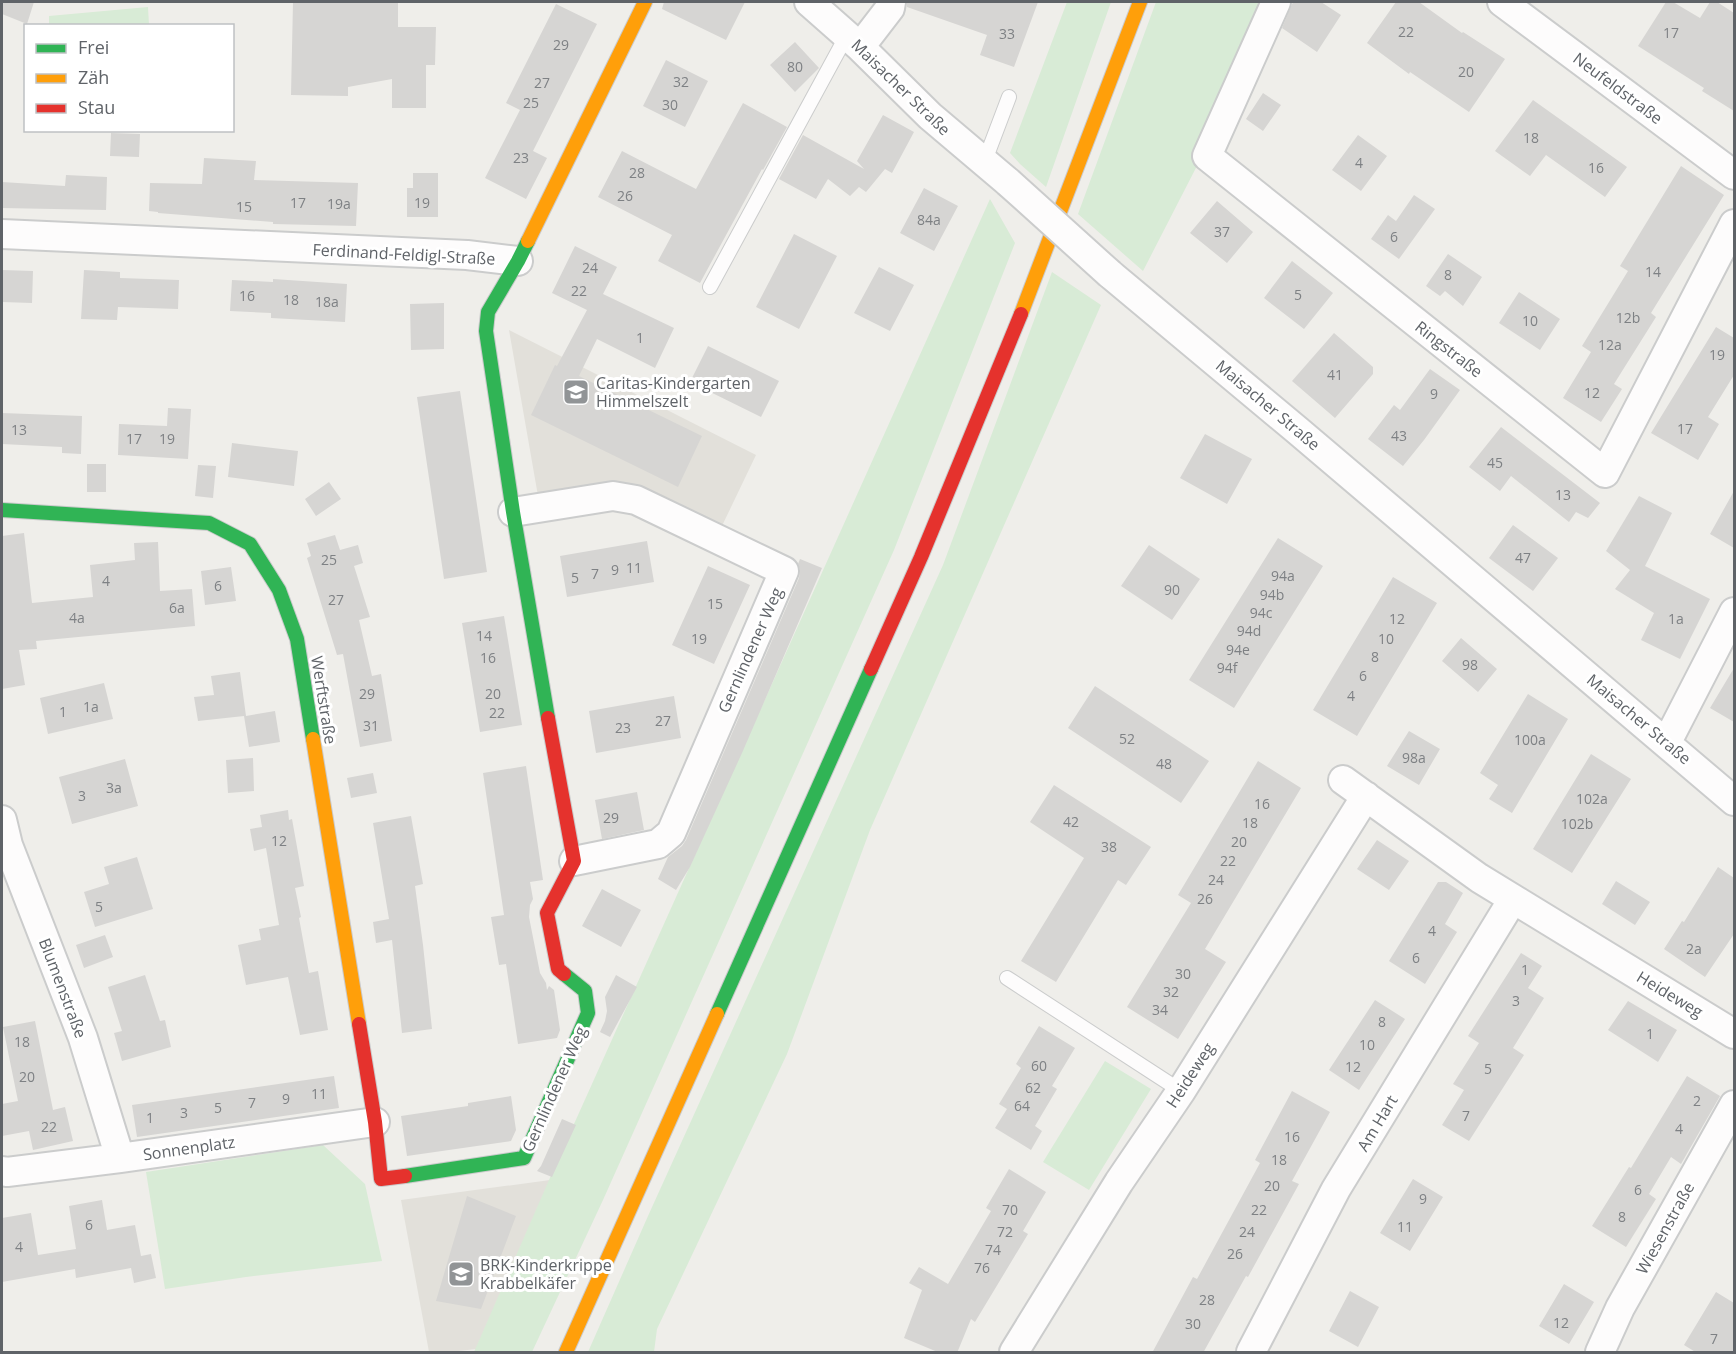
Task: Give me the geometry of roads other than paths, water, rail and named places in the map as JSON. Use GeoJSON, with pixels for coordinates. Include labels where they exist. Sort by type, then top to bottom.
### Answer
{"type":"FeatureCollection","features":[{"type":"Feature","properties":{"kind":"main road","name":"Ferdinand-Feldigl-Straße"},"geometry":{"type":"LineString","coordinates":[[518,261],[645,2]]}},
{"type":"Feature","properties":{"kind":"main road"},"geometry":{"type":"LineString","coordinates":[[566,1353],[921,557],[1026,302],[1140,2]]}},
{"type":"Feature","properties":{"kind":"main road"},"geometry":{"type":"LineString","coordinates":[[518,261],[488,312],[486,331],[513,512],[574,861]]}},
{"type":"Feature","properties":{"kind":"main road","name":"Werftstraße"},"geometry":{"type":"LineString","coordinates":[[2,510],[209,523],[250,544],[279,590],[297,639],[375,1122],[381,1179]]}},
{"type":"Feature","properties":{"kind":"main road","name":"Gernlindener Weg"},"geometry":{"type":"LineString","coordinates":[[381,1179],[524,1158],[588,1013],[585,991],[558,969],[547,913],[574,861]]}},
{"type":"Feature","properties":{"kind":"street","name":"Maisacher Straße"},"geometry":{"type":"LineString","coordinates":[[809,2],[930,116],[1008,182],[1110,274],[1734,801]]}},
{"type":"Feature","properties":{"kind":"street"},"geometry":{"type":"LineString","coordinates":[[853,41],[890,8],[891,2]]}},
{"type":"Feature","properties":{"kind":"street","name":"Ringstraße"},"geometry":{"type":"LineString","coordinates":[[1276,2],[1206,156],[1605,473],[1734,224]]}},
{"type":"Feature","properties":{"kind":"street","name":"Neufeldstraße"},"geometry":{"type":"LineString","coordinates":[[1502,2],[1734,175]]}},
{"type":"Feature","properties":{"kind":"street","name":"Ferdinand-Feldigl-Straße"},"geometry":{"type":"LineString","coordinates":[[2,234],[467,255],[518,261]]}},
{"type":"Feature","properties":{"kind":"street","name":"Gernlindener Weg"},"geometry":{"type":"LineString","coordinates":[[513,512],[614,496],[636,500],[784,571],[671,833],[658,844],[574,861]]}},
{"type":"Feature","properties":{"kind":"street"},"geometry":{"type":"LineString","coordinates":[[1666,742],[1734,612]]}},
{"type":"Feature","properties":{"kind":"street","name":"Heideweg"},"geometry":{"type":"LineString","coordinates":[[1343,780],[1479,878],[1734,1034]]}},
{"type":"Feature","properties":{"kind":"street","name":"Heideweg"},"geometry":{"type":"LineString","coordinates":[[1014,1353],[1119,1182],[1181,1090],[1366,796]]}},
{"type":"Feature","properties":{"kind":"street","name":"Blumenstraße"},"geometry":{"type":"LineString","coordinates":[[2,820],[9,845],[82,1038],[120,1158]]}},
{"type":"Feature","properties":{"kind":"street","name":"Am Hart"},"geometry":{"type":"LineString","coordinates":[[1251,1353],[1336,1189],[1513,899]]}},
{"type":"Feature","properties":{"kind":"street","name":"Wiesenstraße"},"geometry":{"type":"LineString","coordinates":[[1600,1353],[1620,1308],[1734,1105]]}},
{"type":"Feature","properties":{"kind":"street","name":"Sonnenplatz"},"geometry":{"type":"LineString","coordinates":[[2,1170],[7,1172],[120,1158],[375,1122]]}},
{"type":"Feature","properties":{"kind":"lane"},"geometry":{"type":"LineString","coordinates":[[710,287],[853,41]]}},
{"type":"Feature","properties":{"kind":"lane"},"geometry":{"type":"LineString","coordinates":[[984,163],[1009,97]]}},
{"type":"Feature","properties":{"kind":"lane"},"geometry":{"type":"LineString","coordinates":[[1007,978],[1181,1090]]}},
{"type":"Feature","properties":{"kind":"place","name":"Caritas-Kindergarten Himmelszelt"},"geometry":{"type":"Point","coordinates":[576,392]}},
{"type":"Feature","properties":{"kind":"place","name":"BRK-Kinderkrippe Krabbelkäfer"},"geometry":{"type":"Point","coordinates":[461,1274]}}]}
